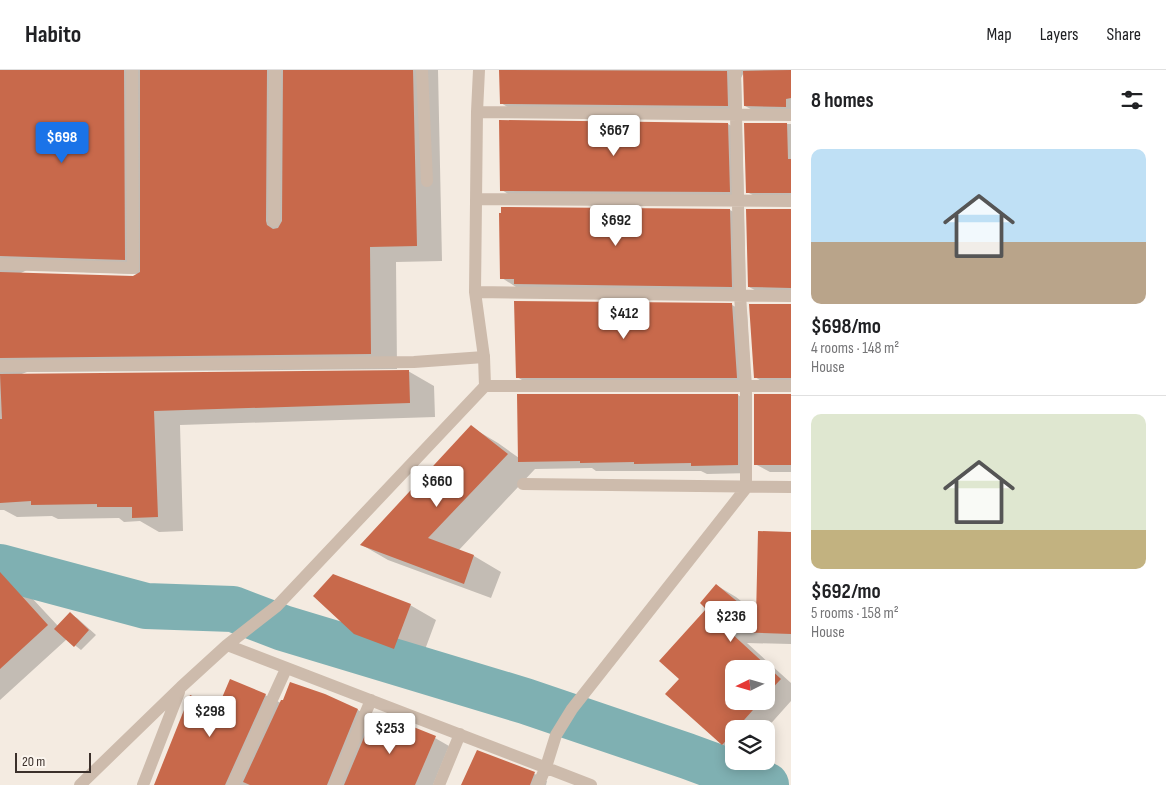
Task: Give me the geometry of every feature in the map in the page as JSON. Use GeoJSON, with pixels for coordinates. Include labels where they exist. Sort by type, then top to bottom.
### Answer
{"type":"FeatureCollection","features":[{"type":"Feature","properties":{"kind":"street"},"geometry":{"type":"LineString","coordinates":[[0,264],[133,268],[132,70]]}},
{"type":"Feature","properties":{"kind":"street"},"geometry":{"type":"LineString","coordinates":[[274,221],[275,70]]}},
{"type":"Feature","properties":{"kind":"street"},"geometry":{"type":"LineString","coordinates":[[422,70],[427,181]]}},
{"type":"Feature","properties":{"kind":"street"},"geometry":{"type":"LineString","coordinates":[[80,785],[227,645],[277,606],[485,386],[484,357],[475,292],[477,112],[480,70]]}},
{"type":"Feature","properties":{"kind":"street"},"geometry":{"type":"LineString","coordinates":[[538,785],[556,735],[572,709],[746,488],[746,387],[740,295],[737,200],[736,70]]}},
{"type":"Feature","properties":{"kind":"street"},"geometry":{"type":"LineString","coordinates":[[477,112],[791,115]]}},
{"type":"Feature","properties":{"kind":"street"},"geometry":{"type":"LineString","coordinates":[[476,198],[791,201]]}},
{"type":"Feature","properties":{"kind":"street"},"geometry":{"type":"LineString","coordinates":[[475,292],[791,296]]}},
{"type":"Feature","properties":{"kind":"street"},"geometry":{"type":"LineString","coordinates":[[0,366],[414,362],[484,357]]}},
{"type":"Feature","properties":{"kind":"street"},"geometry":{"type":"LineString","coordinates":[[485,386],[791,386]]}},
{"type":"Feature","properties":{"kind":"street"},"geometry":{"type":"LineString","coordinates":[[523,484],[746,488],[791,487]]}},
{"type":"Feature","properties":{"kind":"street"},"geometry":{"type":"LineString","coordinates":[[227,645],[591,785]]}},
{"type":"Feature","properties":{"kind":"street"},"geometry":{"type":"LineString","coordinates":[[234,785],[286,668]]}},
{"type":"Feature","properties":{"kind":"street"},"geometry":{"type":"LineString","coordinates":[[143,785],[181,687]]}},
{"type":"Feature","properties":{"kind":"street"},"geometry":{"type":"LineString","coordinates":[[335,785],[371,700]]}},
{"type":"Feature","properties":{"kind":"street"},"geometry":{"type":"LineString","coordinates":[[439,785],[460,734]]}},
{"type":"Feature","properties":{"kind":"building"},"geometry":{"type":"Polygon","coordinates":[[[0,70],[124,70],[125,260],[0,256],[0,70]]]}},
{"type":"Feature","properties":{"kind":"building"},"geometry":{"type":"Polygon","coordinates":[[[140,70],[267,70],[266,221],[267,225],[273,229],[278,228],[282,221],[283,70],[413,70],[417,246],[370,247],[371,354],[0,358],[0,272],[133,276],[140,272],[140,70]]]}},
{"type":"Feature","properties":{"kind":"building"},"geometry":{"type":"Polygon","coordinates":[[[499,70],[727,71],[728,106],[500,104],[499,70]]]}},
{"type":"Feature","properties":{"kind":"building"},"geometry":{"type":"Polygon","coordinates":[[[791,70],[791,98],[786,99],[786,107],[744,106],[743,71],[791,70]]]}},
{"type":"Feature","properties":{"kind":"building"},"geometry":{"type":"Polygon","coordinates":[[[499,120],[728,123],[730,192],[500,191],[499,120]]]}},
{"type":"Feature","properties":{"kind":"building"},"geometry":{"type":"Polygon","coordinates":[[[744,123],[787,123],[788,159],[791,159],[791,193],[746,193],[744,123]]]}},
{"type":"Feature","properties":{"kind":"building"},"geometry":{"type":"Polygon","coordinates":[[[501,207],[730,209],[732,287],[514,284],[514,279],[500,279],[499,213],[501,213],[501,207]]]}},
{"type":"Feature","properties":{"kind":"building"},"geometry":{"type":"Polygon","coordinates":[[[746,209],[791,209],[791,288],[748,287],[746,209]]]}},
{"type":"Feature","properties":{"kind":"building"},"geometry":{"type":"Polygon","coordinates":[[[514,301],[732,303],[737,378],[516,378],[514,301]]]}},
{"type":"Feature","properties":{"kind":"building"},"geometry":{"type":"Polygon","coordinates":[[[749,304],[791,304],[791,378],[754,378],[749,304]]]}},
{"type":"Feature","properties":{"kind":"building"},"geometry":{"type":"Polygon","coordinates":[[[409,370],[410,403],[154,411],[158,517],[132,518],[132,507],[97,507],[97,504],[31,505],[31,501],[0,503],[0,419],[2,419],[0,374],[409,370]]]}},
{"type":"Feature","properties":{"kind":"building"},"geometry":{"type":"Polygon","coordinates":[[[517,394],[738,394],[738,465],[691,466],[691,463],[634,464],[634,462],[580,463],[580,461],[518,462],[517,394]]]}},
{"type":"Feature","properties":{"kind":"building"},"geometry":{"type":"Polygon","coordinates":[[[754,394],[791,394],[791,465],[754,465],[754,394]]]}},
{"type":"Feature","properties":{"kind":"building"},"geometry":{"type":"Polygon","coordinates":[[[471,425],[508,454],[428,538],[474,555],[464,584],[360,545],[471,425]]]}},
{"type":"Feature","properties":{"kind":"building"},"geometry":{"type":"Polygon","coordinates":[[[758,531],[791,532],[791,634],[730,632],[760,660],[725,660],[725,710],[753,710],[744,720],[725,720],[725,742],[722,745],[665,694],[679,679],[659,661],[706,609],[700,603],[716,584],[756,617],[758,531]]]}},
{"type":"Feature","properties":{"kind":"building"},"geometry":{"type":"Polygon","coordinates":[[[0,572],[48,625],[0,669],[0,572]]]}},
{"type":"Feature","properties":{"kind":"building"},"geometry":{"type":"Polygon","coordinates":[[[333,574],[411,604],[394,649],[354,634],[313,596],[333,574]]]}},
{"type":"Feature","properties":{"kind":"building"},"geometry":{"type":"Polygon","coordinates":[[[70,612],[89,630],[74,647],[54,629],[70,612]]]}},
{"type":"Feature","properties":{"kind":"building"},"geometry":{"type":"Polygon","coordinates":[[[775,673],[781,679],[775,685],[775,673]]]}},
{"type":"Feature","properties":{"kind":"building"},"geometry":{"type":"Polygon","coordinates":[[[230,679],[266,694],[225,785],[154,785],[190,695],[218,707],[230,679]]]}},
{"type":"Feature","properties":{"kind":"building"},"geometry":{"type":"Polygon","coordinates":[[[290,682],[325,694],[358,709],[327,785],[250,785],[243,782],[281,700],[283,700],[290,682]]]}},
{"type":"Feature","properties":{"kind":"building"},"geometry":{"type":"Polygon","coordinates":[[[378,715],[410,729],[411,726],[436,736],[415,785],[344,785],[373,716],[377,717],[378,715]]]}},
{"type":"Feature","properties":{"kind":"building"},"geometry":{"type":"Polygon","coordinates":[[[477,750],[535,772],[530,785],[461,785],[477,750]]]}},
{"type":"Feature","properties":{"kind":"waterway"},"geometry":{"type":"LineString","coordinates":[[0,567],[146,606],[233,609],[283,628],[525,701],[766,785]]}}]}
